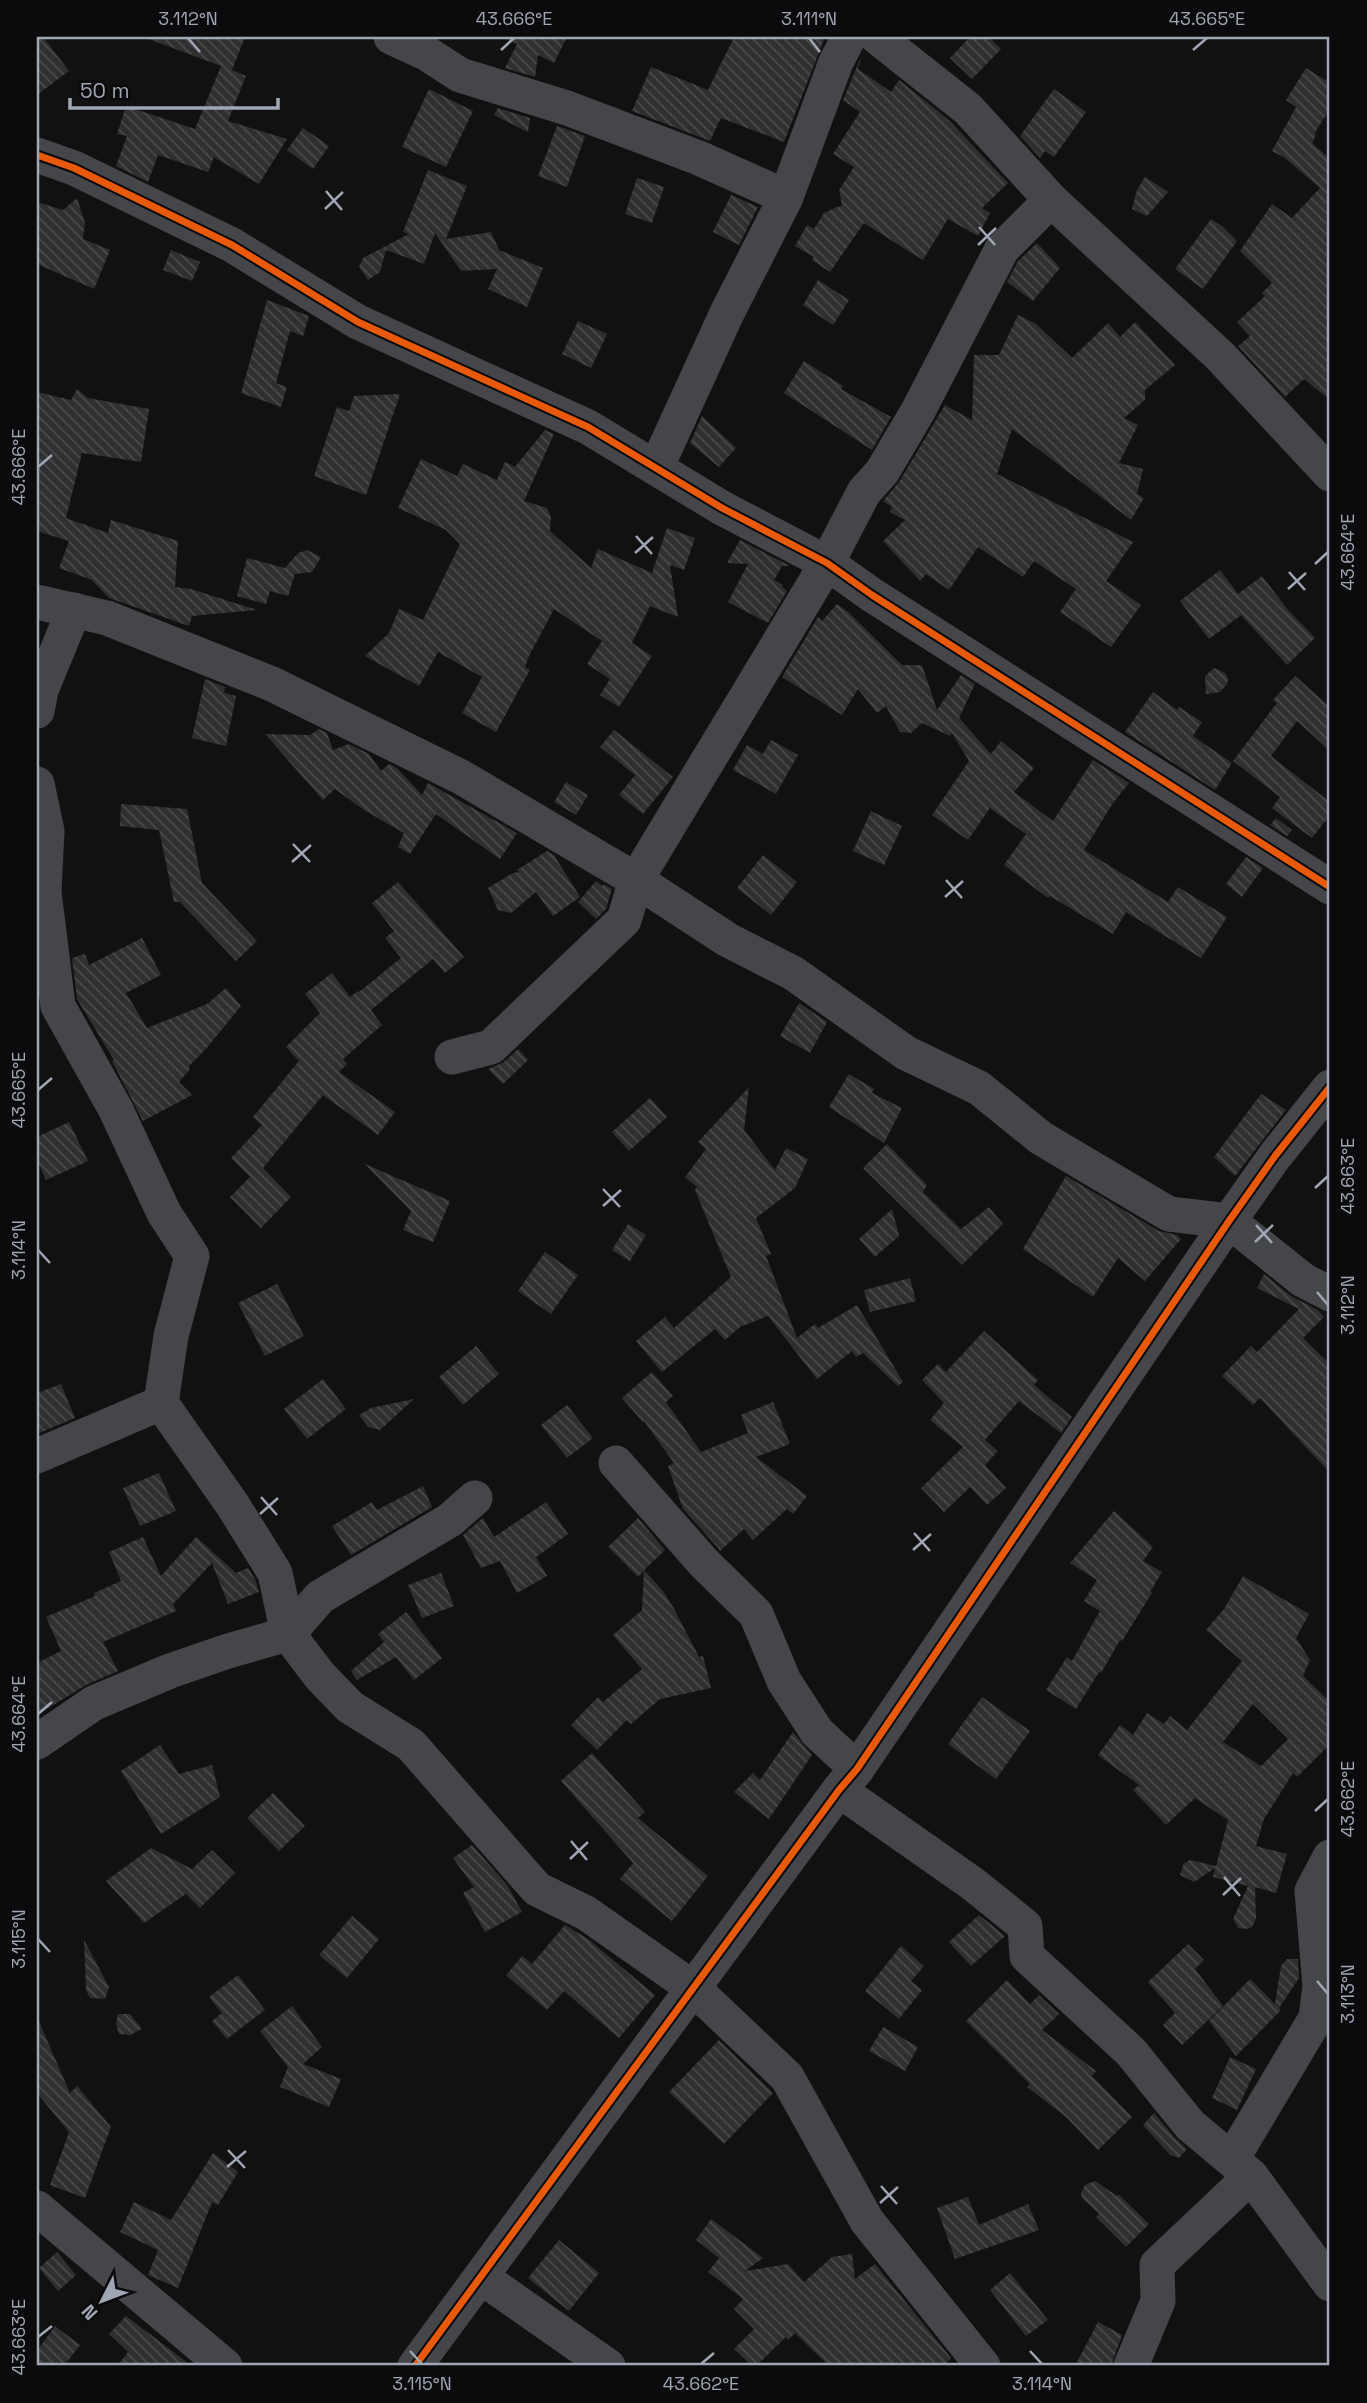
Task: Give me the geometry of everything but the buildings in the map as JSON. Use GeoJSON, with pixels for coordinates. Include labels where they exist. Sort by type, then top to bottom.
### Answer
{"type":"FeatureCollection","features":[{"type":"Feature","properties":{"kind":"street"},"geometry":{"type":"LineString","coordinates":[[391,37],[428,45],[460,75],[567,108],[699,158],[786,197]]}},
{"type":"Feature","properties":{"kind":"street"},"geometry":{"type":"LineString","coordinates":[[656,468],[727,313],[786,197],[836,62],[849,37]]}},
{"type":"Feature","properties":{"kind":"street"},"geometry":{"type":"LineString","coordinates":[[877,37],[968,109],[1051,200],[1220,356],[1330,474]]}},
{"type":"Feature","properties":{"kind":"street"},"geometry":{"type":"LineString","coordinates":[[37,155],[74,168],[232,245],[358,322],[588,427],[722,508],[827,563],[872,595],[1330,887]]}},
{"type":"Feature","properties":{"kind":"street"},"geometry":{"type":"LineString","coordinates":[[452,1057],[491,1047],[624,920],[636,880],[827,563],[864,492],[882,472],[918,411],[1002,249],[1051,200]]}},
{"type":"Feature","properties":{"kind":"street"},"geometry":{"type":"LineString","coordinates":[[37,602],[107,618],[272,684],[461,777],[636,880],[727,940],[793,973],[906,1053],[979,1088],[1041,1138],[1169,1214],[1229,1221],[1303,1280],[1330,1294]]}},
{"type":"Feature","properties":{"kind":"street"},"geometry":{"type":"LineString","coordinates":[[37,711],[41,690],[74,610]]}},
{"type":"Feature","properties":{"kind":"street"},"geometry":{"type":"LineString","coordinates":[[37,783],[47,831],[44,892],[58,1006],[116,1110],[163,1213],[192,1256],[171,1336],[161,1403],[232,1504],[275,1573],[288,1634],[320,1676],[350,1707],[411,1745],[537,1889],[586,1913],[693,1989],[787,2077],[867,2221],[983,2366]]}},
{"type":"Feature","properties":{"kind":"street"},"geometry":{"type":"LineString","coordinates":[[415,2366],[848,1779],[1229,1221],[1275,1156],[1330,1087]]}},
{"type":"Feature","properties":{"kind":"street"},"geometry":{"type":"LineString","coordinates":[[37,1456],[161,1403]]}},
{"type":"Feature","properties":{"kind":"street"},"geometry":{"type":"LineString","coordinates":[[616,1464],[704,1563],[756,1614],[783,1681],[848,1779],[1025,1926],[1027,1956],[1131,2052],[1190,2125],[1242,2167],[1330,2284]]}},
{"type":"Feature","properties":{"kind":"street"},"geometry":{"type":"LineString","coordinates":[[37,1742],[94,1703],[181,1667],[288,1634],[320,1597],[450,1520],[475,1498]]}},
{"type":"Feature","properties":{"kind":"street"},"geometry":{"type":"LineString","coordinates":[[1130,2366],[1158,2301],[1157,2265],[1242,2167],[1316,2018],[1320,1986],[1312,1891],[1330,1857]]}},
{"type":"Feature","properties":{"kind":"street"},"geometry":{"type":"LineString","coordinates":[[37,2208],[225,2366]]}},
{"type":"Feature","properties":{"kind":"street"},"geometry":{"type":"LineString","coordinates":[[481,2277],[608,2366]]}},
{"type":"Feature","properties":{"kind":"cycle path"},"geometry":{"type":"LineString","coordinates":[[37,155],[74,168],[232,245],[358,322],[588,427],[722,508],[827,563],[872,595],[1330,887]]}},
{"type":"Feature","properties":{"kind":"cycle path"},"geometry":{"type":"LineString","coordinates":[[415,2366],[857,1769],[1229,1221],[1275,1156],[1330,1087]]}}]}
